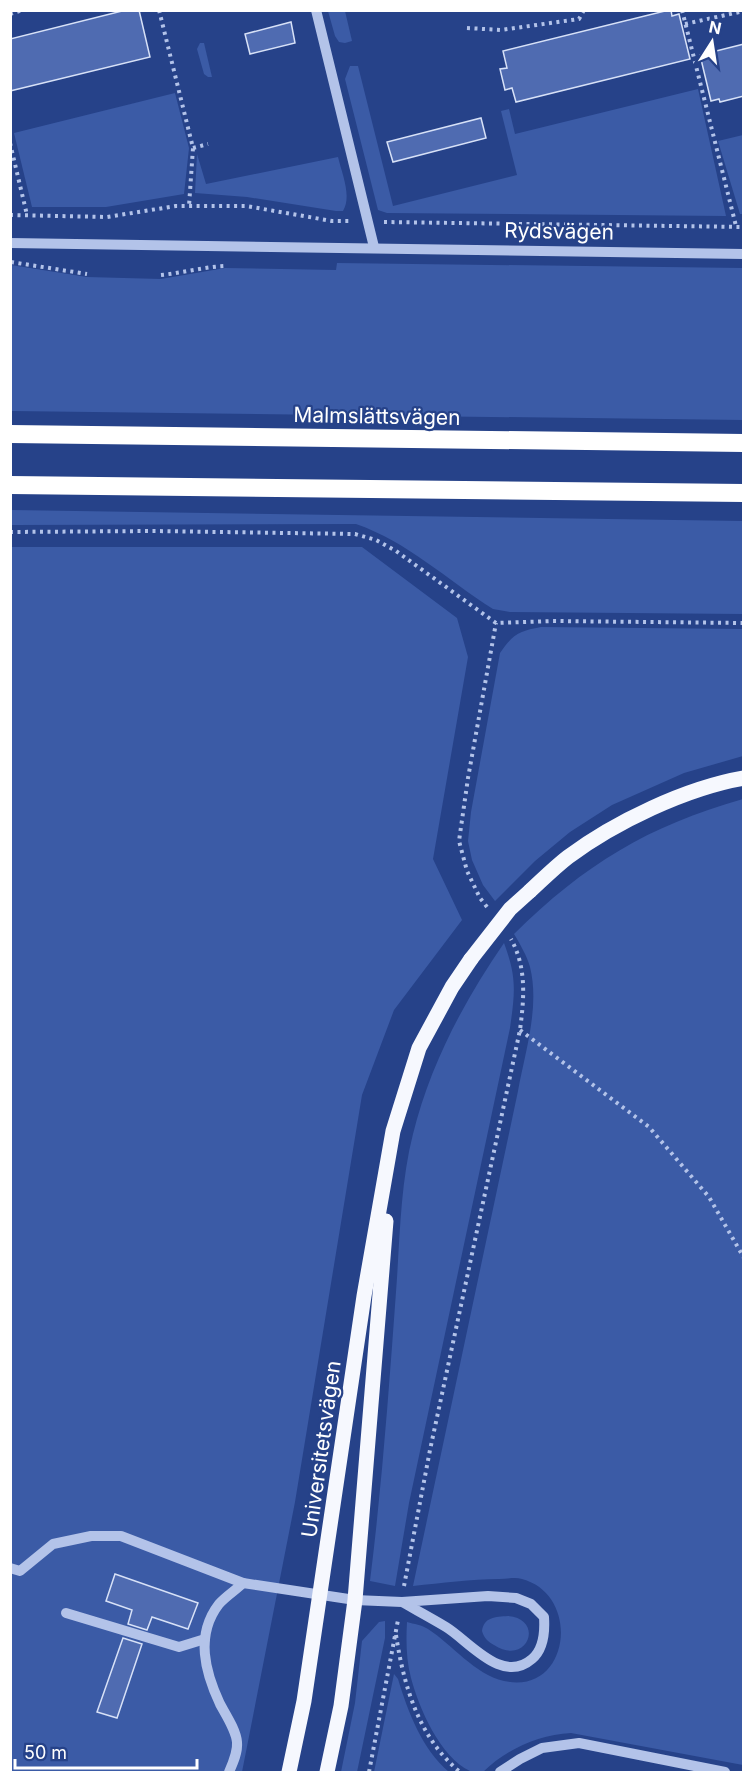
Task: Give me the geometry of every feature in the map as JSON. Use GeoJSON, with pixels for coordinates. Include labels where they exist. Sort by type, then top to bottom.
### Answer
{"type":"FeatureCollection","features":[{"type":"Feature","properties":{"kind":"highway","name":"Malmslättsvägen"},"geometry":{"type":"LineString","coordinates":[[10,434],[744,443]]}},
{"type":"Feature","properties":{"kind":"highway"},"geometry":{"type":"LineString","coordinates":[[10,484],[744,493]]}},
{"type":"Feature","properties":{"kind":"main road","name":"Universitetsvägen"},"geometry":{"type":"LineString","coordinates":[[290,1773],[304,1701],[364,1296],[393,1131],[419,1048],[452,987],[496,926],[568,857],[606,832],[644,812],[691,793],[744,778]]}},
{"type":"Feature","properties":{"kind":"main road","name":"Universitetsvägen"},"geometry":{"type":"LineString","coordinates":[[327,1773],[341,1706],[355,1600],[393,1131]]}},
{"type":"Feature","properties":{"kind":"street"},"geometry":{"type":"LineString","coordinates":[[316,10],[374,247]]}},
{"type":"Feature","properties":{"kind":"street","name":"Rydsvägen"},"geometry":{"type":"LineString","coordinates":[[10,243],[744,254]]}},
{"type":"Feature","properties":{"kind":"street"},"geometry":{"type":"LineString","coordinates":[[10,1568],[20,1571],[52,1544],[91,1536],[122,1536],[243,1583],[355,1600],[402,1602],[488,1596],[516,1598],[531,1604],[544,1617],[545,1631],[542,1646],[536,1657],[526,1664],[513,1667],[498,1664],[482,1656],[448,1628],[402,1602]]}},
{"type":"Feature","properties":{"kind":"street"},"geometry":{"type":"LineString","coordinates":[[229,1773],[236,1753],[237,1740],[210,1681],[204,1659],[205,1639],[210,1621],[220,1604],[243,1583]]}},
{"type":"Feature","properties":{"kind":"street"},"geometry":{"type":"LineString","coordinates":[[66,1613],[179,1647],[205,1639]]}},
{"type":"Feature","properties":{"kind":"street"},"geometry":{"type":"LineString","coordinates":[[501,1773],[520,1759],[542,1748],[579,1743],[725,1773]]}},
{"type":"Feature","properties":{"kind":"path"},"geometry":{"type":"LineString","coordinates":[[10,14],[23,10]]}},
{"type":"Feature","properties":{"kind":"path"},"geometry":{"type":"LineString","coordinates":[[159,10],[193,148],[189,206]]}},
{"type":"Feature","properties":{"kind":"path"},"geometry":{"type":"LineString","coordinates":[[467,28],[501,30],[579,19],[584,10]]}},
{"type":"Feature","properties":{"kind":"path"},"geometry":{"type":"LineString","coordinates":[[682,10],[736,226]]}},
{"type":"Feature","properties":{"kind":"path"},"geometry":{"type":"LineString","coordinates":[[685,24],[744,11]]}},
{"type":"Feature","properties":{"kind":"path"},"geometry":{"type":"LineString","coordinates":[[10,143],[27,215]]}},
{"type":"Feature","properties":{"kind":"path"},"geometry":{"type":"LineString","coordinates":[[193,148],[208,144]]}},
{"type":"Feature","properties":{"kind":"path"},"geometry":{"type":"LineString","coordinates":[[10,215],[107,217],[176,206],[246,206],[332,221],[744,226]]}},
{"type":"Feature","properties":{"kind":"path"},"geometry":{"type":"LineString","coordinates":[[10,262],[87,274]]}},
{"type":"Feature","properties":{"kind":"path"},"geometry":{"type":"LineString","coordinates":[[10,532],[153,531],[355,534],[376,540],[396,551],[496,623],[553,621],[744,623]]}},
{"type":"Feature","properties":{"kind":"path"},"geometry":{"type":"LineString","coordinates":[[494,915],[480,898],[467,871],[459,841],[496,623]]}},
{"type":"Feature","properties":{"kind":"path"},"geometry":{"type":"LineString","coordinates":[[369,1773],[428,1461],[520,1030],[525,994],[522,968],[513,941],[506,932]]}},
{"type":"Feature","properties":{"kind":"path"},"geometry":{"type":"LineString","coordinates":[[520,1030],[649,1127],[709,1197],[744,1258]]}},
{"type":"Feature","properties":{"kind":"path"},"geometry":{"type":"LineString","coordinates":[[396,1632],[400,1664],[408,1693],[421,1723],[431,1742],[445,1760],[460,1773]]}},
{"type":"Feature","properties":{"kind":"shaded area"},"geometry":{"type":"Polygon","coordinates":[[[328,11],[345,11],[352,41],[339,42],[328,11]]]}},
{"type":"Feature","properties":{"kind":"shaded area"},"geometry":{"type":"Polygon","coordinates":[[[200,43],[204,43],[212,77],[204,74],[197,49],[200,43]]]}},
{"type":"Feature","properties":{"kind":"shaded area"},"geometry":{"type":"Polygon","coordinates":[[[350,66],[358,66],[393,206],[517,175],[501,111],[509,109],[515,134],[698,89],[726,216],[387,213],[378,210],[345,79],[350,66]]]}},
{"type":"Feature","properties":{"kind":"shaded area"},"geometry":{"type":"Polygon","coordinates":[[[175,93],[189,148],[184,194],[106,207],[32,207],[14,133],[175,93]]]}},
{"type":"Feature","properties":{"kind":"shaded area"},"geometry":{"type":"Polygon","coordinates":[[[743,135],[744,214],[740,214],[718,141],[743,135]]]}},
{"type":"Feature","properties":{"kind":"shaded area"},"geometry":{"type":"Polygon","coordinates":[[[197,154],[206,184],[338,157],[345,185],[346,205],[343,211],[336,211],[247,197],[195,193],[197,154]]]}},
{"type":"Feature","properties":{"kind":"shaded area"},"geometry":{"type":"Polygon","coordinates":[[[337,263],[743,268],[743,420],[11,411],[11,265],[87,277],[161,279],[225,268],[336,270],[337,263]]]}},
{"type":"Feature","properties":{"kind":"shaded area"},"geometry":{"type":"Polygon","coordinates":[[[11,510],[743,521],[743,614],[510,612],[493,609],[410,551],[356,524],[11,525],[11,510]]]}},
{"type":"Feature","properties":{"kind":"shaded area"},"geometry":{"type":"Polygon","coordinates":[[[11,547],[362,547],[457,618],[468,657],[433,859],[462,920],[394,1010],[362,1095],[295,1502],[242,1772],[11,1772],[11,547]]]}},
{"type":"Feature","properties":{"kind":"shaded area"},"geometry":{"type":"Polygon","coordinates":[[[541,627],[743,629],[743,756],[684,773],[612,805],[570,832],[535,861],[495,901],[483,885],[472,860],[468,841],[471,812],[500,653],[517,634],[541,627]]]}},
{"type":"Feature","properties":{"kind":"shaded area"},"geometry":{"type":"Polygon","coordinates":[[[743,799],[743,1765],[571,1733],[535,1740],[502,1756],[483,1772],[471,1772],[449,1755],[432,1730],[419,1703],[408,1664],[407,1622],[428,1629],[473,1666],[504,1681],[526,1682],[543,1674],[555,1660],[560,1642],[560,1622],[554,1604],[541,1589],[522,1579],[478,1580],[413,1586],[530,1029],[533,982],[527,959],[514,934],[566,887],[620,850],[677,822],[743,799]]]}},
{"type":"Feature","properties":{"kind":"shaded area"},"geometry":{"type":"Polygon","coordinates":[[[504,943],[514,985],[510,1028],[409,1503],[395,1586],[370,1581],[385,1436],[405,1173],[420,1108],[439,1059],[462,1011],[504,943]]]}},
{"type":"Feature","properties":{"kind":"shaded area"},"geometry":{"type":"Polygon","coordinates":[[[508,1616],[519,1619],[526,1625],[529,1632],[528,1640],[516,1650],[506,1650],[492,1644],[485,1638],[482,1631],[488,1620],[508,1616]]]}},
{"type":"Feature","properties":{"kind":"shaded area"},"geometry":{"type":"Polygon","coordinates":[[[385,1621],[385,1638],[357,1772],[341,1772],[355,1703],[362,1641],[379,1622],[385,1621]]]}},
{"type":"Feature","properties":{"kind":"shaded area"},"geometry":{"type":"Polygon","coordinates":[[[394,1674],[417,1729],[439,1763],[449,1772],[374,1772],[394,1674]]]}},
{"type":"Feature","properties":{"kind":"building"},"geometry":{"type":"Polygon","coordinates":[[[126,10],[139,10],[150,57],[10,91],[10,39],[126,10]]]}},
{"type":"Feature","properties":{"kind":"building"},"geometry":{"type":"Polygon","coordinates":[[[669,10],[672,16],[679,14],[690,59],[516,102],[512,88],[505,90],[500,69],[507,68],[503,51],[669,10]]]}},
{"type":"Feature","properties":{"kind":"building"},"geometry":{"type":"Polygon","coordinates":[[[291,22],[295,43],[250,54],[245,34],[291,22]]]}},
{"type":"Feature","properties":{"kind":"building"},"geometry":{"type":"Polygon","coordinates":[[[744,44],[744,96],[720,102],[719,99],[711,101],[700,55],[744,44]]]}},
{"type":"Feature","properties":{"kind":"building"},"geometry":{"type":"Polygon","coordinates":[[[481,118],[486,138],[393,162],[387,142],[481,118]]]}},
{"type":"Feature","properties":{"kind":"building"},"geometry":{"type":"Polygon","coordinates":[[[115,1574],[198,1603],[188,1629],[152,1617],[147,1630],[128,1624],[132,1610],[106,1601],[115,1574]]]}},
{"type":"Feature","properties":{"kind":"building"},"geometry":{"type":"Polygon","coordinates":[[[123,1638],[142,1644],[117,1718],[97,1712],[123,1638]]]}}]}
